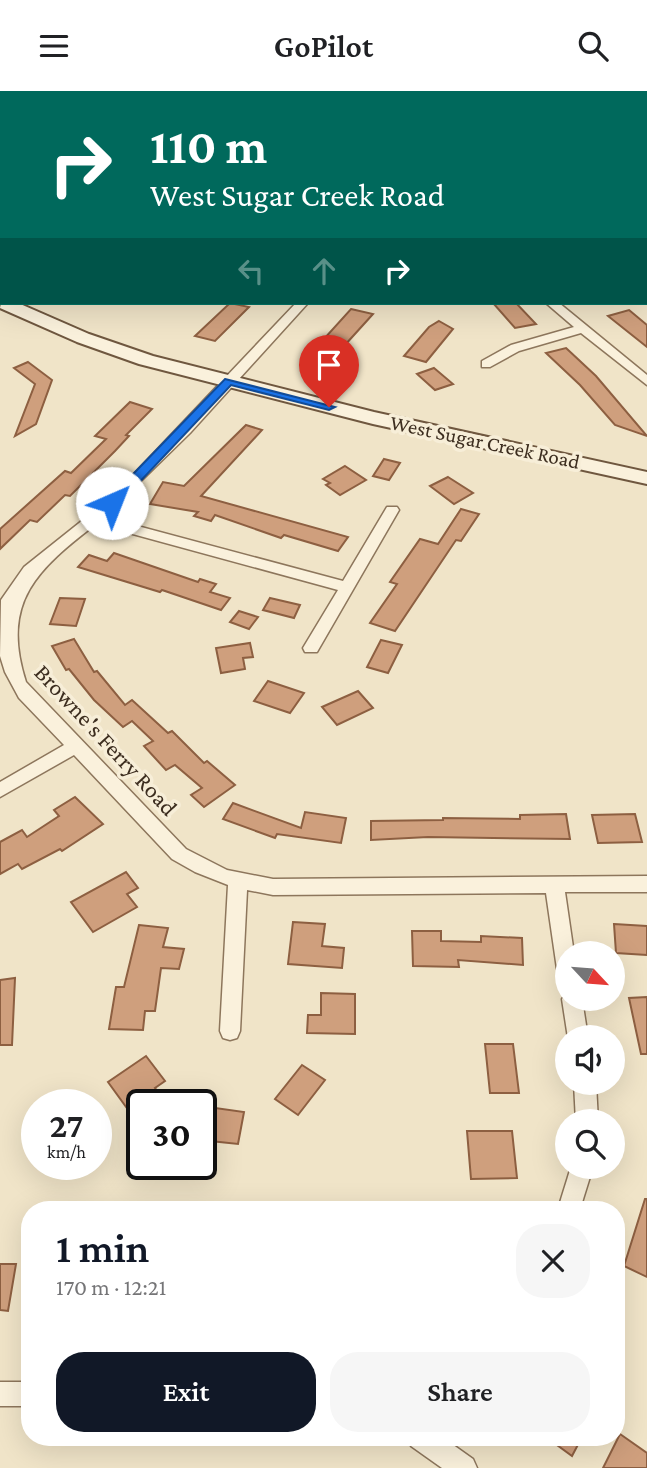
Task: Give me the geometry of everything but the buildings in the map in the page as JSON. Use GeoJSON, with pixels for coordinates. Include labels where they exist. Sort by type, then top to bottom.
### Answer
{"type":"FeatureCollection","features":[{"type":"Feature","properties":{"kind":"main road","name":"West Sugar Creek Road"},"geometry":{"type":"LineString","coordinates":[[9,305],[98,344],[229,381],[373,418],[647,478]]}},
{"type":"Feature","properties":{"kind":"street","name":"Browne's Ferry Road"},"geometry":{"type":"LineString","coordinates":[[300,305],[112,503],[30,568],[8,602],[1,625],[4,654],[12,674],[25,694],[179,853],[199,867],[238,882],[274,887],[647,884]]}},
{"type":"Feature","properties":{"kind":"street"},"geometry":{"type":"LineString","coordinates":[[554,305],[647,381]]}},
{"type":"Feature","properties":{"kind":"street"},"geometry":{"type":"LineString","coordinates":[[486,364],[515,348],[583,328]]}},
{"type":"Feature","properties":{"kind":"street"},"geometry":{"type":"LineString","coordinates":[[311,649],[392,510]]}},
{"type":"Feature","properties":{"kind":"street"},"geometry":{"type":"LineString","coordinates":[[93,519],[347,587]]}},
{"type":"Feature","properties":{"kind":"street"},"geometry":{"type":"LineString","coordinates":[[0,790],[76,746]]}},
{"type":"Feature","properties":{"kind":"street"},"geometry":{"type":"LineString","coordinates":[[230,1031],[238,882]]}},
{"type":"Feature","properties":{"kind":"street"},"geometry":{"type":"LineString","coordinates":[[554,885],[563,941]]}},
{"type":"Feature","properties":{"kind":"street"},"geometry":{"type":"LineString","coordinates":[[571,1201],[578,1179]]}},
{"type":"Feature","properties":{"kind":"street"},"geometry":{"type":"LineString","coordinates":[[0,1394],[21,1394]]}},
{"type":"Feature","properties":{"kind":"street"},"geometry":{"type":"LineString","coordinates":[[436,1446],[464,1468]]}},
{"type":"Feature","properties":{"kind":"route"},"geometry":{"type":"LineString","coordinates":[[112,503],[229,381],[329,407]]}}]}
